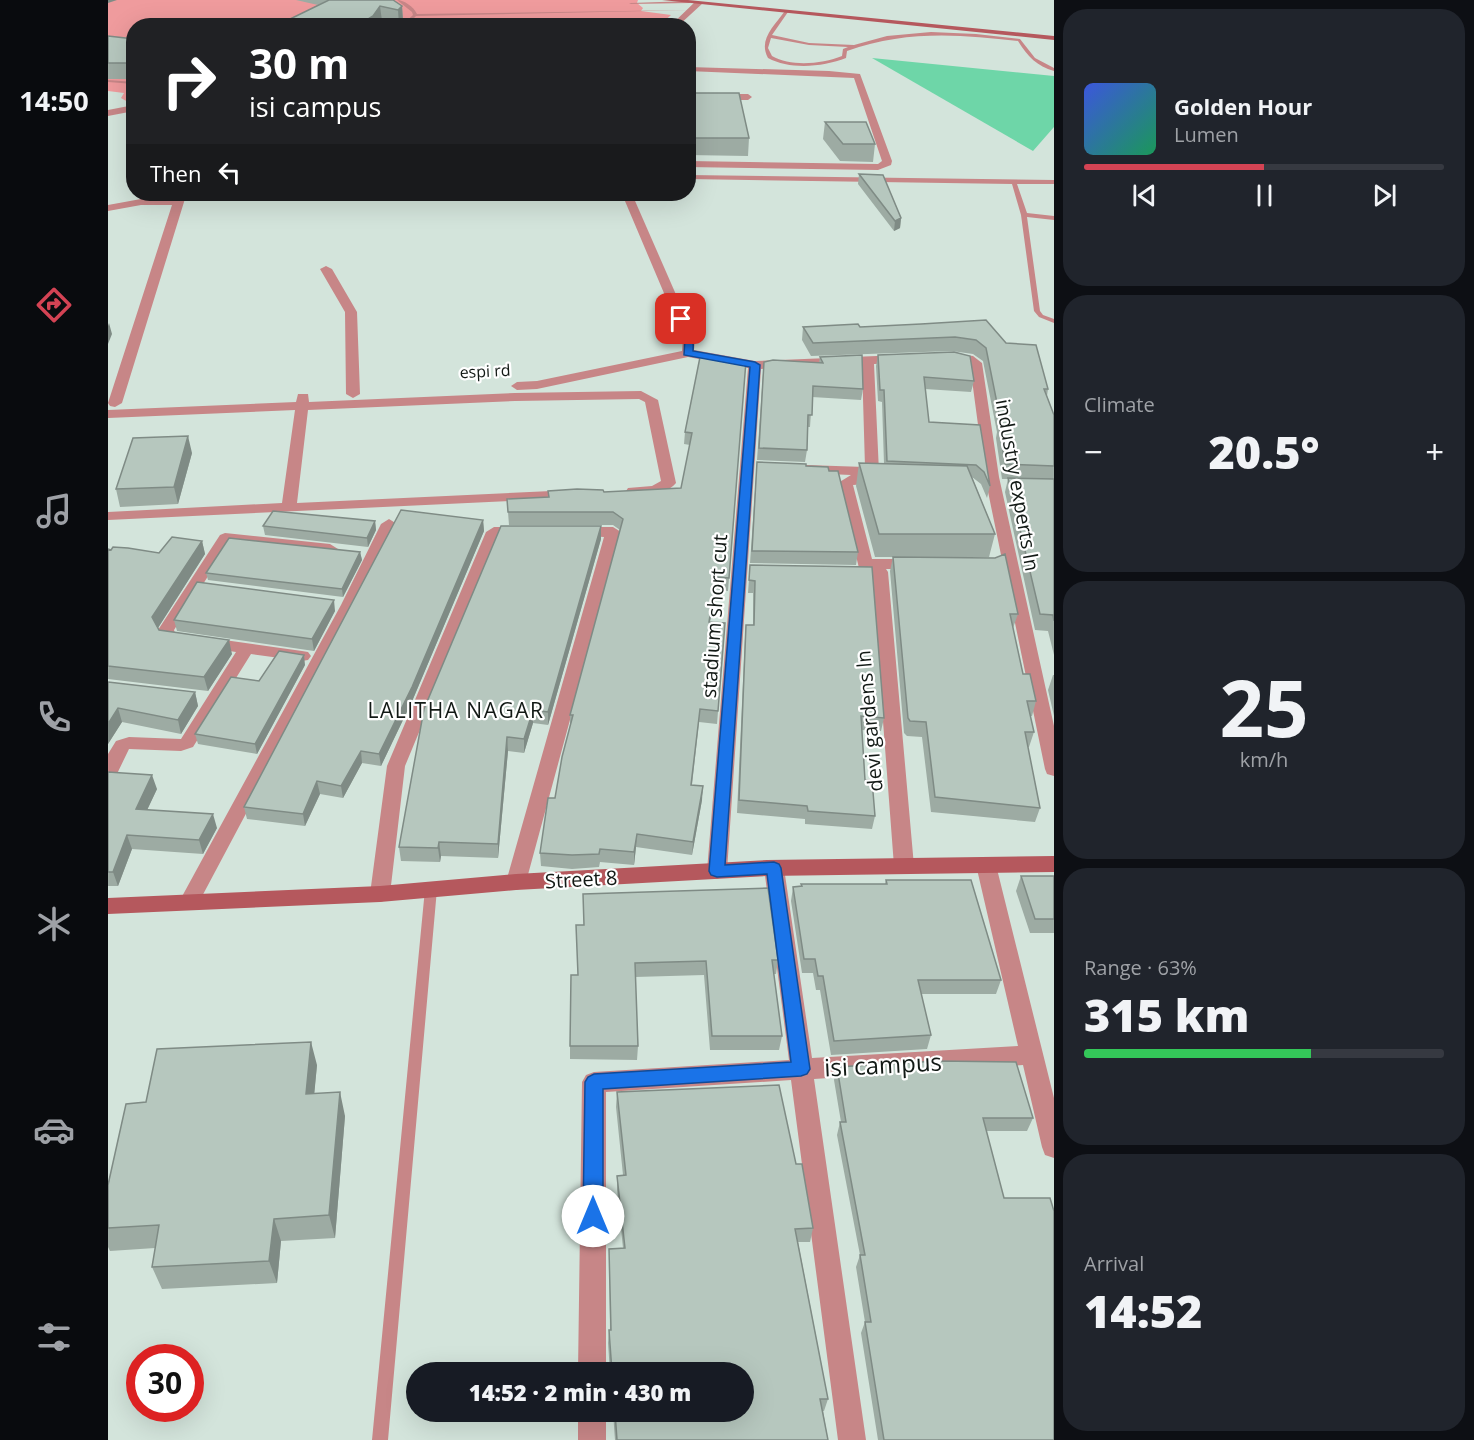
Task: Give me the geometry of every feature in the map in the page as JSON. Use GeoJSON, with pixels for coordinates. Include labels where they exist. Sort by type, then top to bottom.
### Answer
{"type":"FeatureCollection","features":[{"type":"Feature","properties":{"kind":"street"},"geometry":{"type":"LineString","coordinates":[[666,0],[690,6]]}},
{"type":"Feature","properties":{"kind":"street"},"geometry":{"type":"LineString","coordinates":[[680,18],[690,6],[699,3],[1054,38]]}},
{"type":"Feature","properties":{"kind":"street"},"geometry":{"type":"LineString","coordinates":[[696,69],[830,73],[857,76],[887,161],[886,165],[878,167],[696,164]]}},
{"type":"Feature","properties":{"kind":"street"},"geometry":{"type":"LineString","coordinates":[[696,97],[748,97]]}},
{"type":"Feature","properties":{"kind":"street"},"geometry":{"type":"LineString","coordinates":[[108,113],[126,110]]}},
{"type":"Feature","properties":{"kind":"street"},"geometry":{"type":"LineString","coordinates":[[108,208],[151,201]]}},
{"type":"Feature","properties":{"kind":"street"},"geometry":{"type":"LineString","coordinates":[[179,201],[110,407],[514,392],[641,395],[651,400],[669,483],[655,490],[620,492]]}},
{"type":"Feature","properties":{"kind":"street"},"geometry":{"type":"LineString","coordinates":[[630,201],[689,338],[688,353],[755,365],[916,359]]}},
{"type":"Feature","properties":{"kind":"street"},"geometry":{"type":"LineString","coordinates":[[326,269],[351,312],[352,394]]}},
{"type":"Feature","properties":{"kind":"street","name":"espi rd"},"geometry":{"type":"LineString","coordinates":[[514,392],[537,385],[688,353]]}},
{"type":"Feature","properties":{"kind":"street","name":"industry experts ln"},"geometry":{"type":"LineString","coordinates":[[940,358],[962,357],[976,363],[988,480],[1003,570],[1054,769]]}},
{"type":"Feature","properties":{"kind":"street"},"geometry":{"type":"LineString","coordinates":[[868,361],[872,472]]}},
{"type":"Feature","properties":{"kind":"street","name":"stadium short cut"},"geometry":{"type":"LineString","coordinates":[[717,871],[738,570],[753,466],[755,365]]}},
{"type":"Feature","properties":{"kind":"street"},"geometry":{"type":"LineString","coordinates":[[302,401],[352,394],[427,396]]}},
{"type":"Feature","properties":{"kind":"street"},"geometry":{"type":"LineString","coordinates":[[289,507],[302,401]]}},
{"type":"Feature","properties":{"kind":"street"},"geometry":{"type":"LineString","coordinates":[[791,468],[846,475],[896,476],[872,472],[846,475]]}},
{"type":"Feature","properties":{"kind":"street","name":"devi gardens ln"},"geometry":{"type":"LineString","coordinates":[[846,475],[845,483],[867,570],[904,866]]}},
{"type":"Feature","properties":{"kind":"street"},"geometry":{"type":"LineString","coordinates":[[988,480],[1014,486]]}},
{"type":"Feature","properties":{"kind":"street"},"geometry":{"type":"LineString","coordinates":[[108,516],[584,493]]}},
{"type":"Feature","properties":{"kind":"street"},"geometry":{"type":"LineString","coordinates":[[189,902],[320,659],[362,553],[389,524]]}},
{"type":"Feature","properties":{"kind":"street"},"geometry":{"type":"LineString","coordinates":[[988,528],[1003,570]]}},
{"type":"Feature","properties":{"kind":"street"},"geometry":{"type":"LineString","coordinates":[[380,894],[396,766],[494,532],[542,532]]}},
{"type":"Feature","properties":{"kind":"street"},"geometry":{"type":"LineString","coordinates":[[516,882],[613,532],[566,532]]}},
{"type":"Feature","properties":{"kind":"street"},"geometry":{"type":"LineString","coordinates":[[320,659],[169,637],[166,630],[201,586],[225,538],[362,553]]}},
{"type":"Feature","properties":{"kind":"street"},"geometry":{"type":"LineString","coordinates":[[867,570],[929,569]]}},
{"type":"Feature","properties":{"kind":"street"},"geometry":{"type":"LineString","coordinates":[[738,570],[761,570]]}},
{"type":"Feature","properties":{"kind":"street"},"geometry":{"type":"LineString","coordinates":[[108,773],[122,745],[129,743],[182,746],[187,743],[246,649]]}},
{"type":"Feature","properties":{"kind":"street"},"geometry":{"type":"LineString","coordinates":[[194,697],[216,700]]}},
{"type":"Feature","properties":{"kind":"street","name":"Street 8"},"geometry":{"type":"LineString","coordinates":[[108,906],[380,894],[516,882],[774,868],[1054,864]]}},
{"type":"Feature","properties":{"kind":"street"},"geometry":{"type":"LineString","coordinates":[[986,865],[1054,1147]]}},
{"type":"Feature","properties":{"kind":"street"},"geometry":{"type":"LineString","coordinates":[[774,868],[852,1440]]}},
{"type":"Feature","properties":{"kind":"street","name":"isi campus"},"geometry":{"type":"LineString","coordinates":[[592,1362],[594,1082],[1032,1055]]}},
{"type":"Feature","properties":{"kind":"street"},"geometry":{"type":"LineString","coordinates":[[592,1422],[592,1440]]}},
{"type":"Feature","properties":{"kind":"lane"},"geometry":{"type":"LineString","coordinates":[[399,0],[414,13],[690,6]]}},
{"type":"Feature","properties":{"kind":"lane"},"geometry":{"type":"LineString","coordinates":[[621,4],[690,6]]}},
{"type":"Feature","properties":{"kind":"lane"},"geometry":{"type":"LineString","coordinates":[[410,18],[414,13],[586,5]]}},
{"type":"Feature","properties":{"kind":"lane"},"geometry":{"type":"LineString","coordinates":[[786,12],[769,36],[766,48],[771,58],[783,62],[834,62],[844,57],[845,50],[865,41],[950,33],[1020,40],[1028,56],[1040,65],[1054,70]]}},
{"type":"Feature","properties":{"kind":"lane"},"geometry":{"type":"LineString","coordinates":[[769,36],[809,44],[854,46]]}},
{"type":"Feature","properties":{"kind":"lane"},"geometry":{"type":"LineString","coordinates":[[108,81],[126,82]]}},
{"type":"Feature","properties":{"kind":"lane"},"geometry":{"type":"LineString","coordinates":[[696,177],[1054,182]]}},
{"type":"Feature","properties":{"kind":"lane"},"geometry":{"type":"LineString","coordinates":[[1014,182],[1024,215],[1037,311],[1041,316],[1054,321]]}},
{"type":"Feature","properties":{"kind":"lane"},"geometry":{"type":"LineString","coordinates":[[1024,215],[1054,218]]}},
{"type":"Feature","properties":{"kind":"lane"},"geometry":{"type":"LineString","coordinates":[[380,1440],[431,889]]}},
{"type":"Feature","properties":{"kind":"shaded area"},"geometry":{"type":"Polygon","coordinates":[[[108,0],[638,0],[637,3],[643,8],[641,11],[671,15],[668,18],[126,18],[126,101],[121,98],[124,93],[108,91],[108,0]]]}},
{"type":"Feature","properties":{"kind":"shaded area"},"geometry":{"type":"Polygon","coordinates":[[[872,58],[1054,76],[1054,127],[1033,151],[872,58]]]}},
{"type":"Feature","properties":{"kind":"building"},"geometry":{"type":"Polygon","coordinates":[[[329,0],[393,0],[402,6],[398,10],[380,6],[370,18],[292,18],[329,0]]]}},
{"type":"Feature","properties":{"kind":"building"},"geometry":{"type":"Polygon","coordinates":[[[108,36],[126,38],[126,63],[108,63],[108,36]]]}},
{"type":"Feature","properties":{"kind":"building"},"geometry":{"type":"Polygon","coordinates":[[[696,93],[739,93],[749,138],[696,138],[696,93]]]}},
{"type":"Feature","properties":{"kind":"building"},"geometry":{"type":"Polygon","coordinates":[[[825,122],[866,122],[875,144],[843,144],[825,122]]]}},
{"type":"Feature","properties":{"kind":"building"},"geometry":{"type":"Polygon","coordinates":[[[859,174],[883,175],[901,218],[895,221],[859,174]]]}},
{"type":"Feature","properties":{"kind":"building"},"geometry":{"type":"Polygon","coordinates":[[[986,320],[1006,343],[1036,345],[1048,389],[1044,389],[1054,415],[1054,466],[1005,464],[999,424],[1001,423],[986,348],[976,340],[955,337],[813,343],[803,327],[858,324],[860,327],[986,320]]]}},
{"type":"Feature","properties":{"kind":"building"},"geometry":{"type":"Polygon","coordinates":[[[954,352],[970,356],[974,381],[924,377],[929,422],[980,425],[990,486],[984,472],[976,465],[887,461],[884,390],[880,390],[878,355],[954,352]]]}},
{"type":"Feature","properties":{"kind":"building"},"geometry":{"type":"Polygon","coordinates":[[[862,355],[863,389],[813,386],[812,415],[808,415],[807,450],[759,448],[764,362],[773,360],[823,363],[820,357],[862,355]]]}},
{"type":"Feature","properties":{"kind":"building"},"geometry":{"type":"Polygon","coordinates":[[[700,357],[746,361],[729,578],[716,577],[709,622],[725,623],[718,711],[700,709],[691,785],[703,786],[693,842],[637,834],[634,852],[600,849],[599,854],[540,853],[548,798],[555,798],[562,757],[573,715],[570,715],[623,519],[613,512],[508,512],[507,499],[549,497],[548,491],[577,489],[603,490],[604,492],[681,488],[692,433],[685,432],[700,357]]]}},
{"type":"Feature","properties":{"kind":"building"},"geometry":{"type":"Polygon","coordinates":[[[188,436],[174,487],[116,489],[133,438],[188,436]]]}},
{"type":"Feature","properties":{"kind":"building"},"geometry":{"type":"Polygon","coordinates":[[[757,462],[806,464],[806,466],[828,467],[829,471],[838,471],[858,552],[752,551],[757,462]]]}},
{"type":"Feature","properties":{"kind":"building"},"geometry":{"type":"Polygon","coordinates":[[[859,463],[967,466],[995,534],[879,534],[859,463]]]}},
{"type":"Feature","properties":{"kind":"building"},"geometry":{"type":"Polygon","coordinates":[[[1008,478],[1054,479],[1054,621],[1053,615],[1040,614],[1008,478]]]}},
{"type":"Feature","properties":{"kind":"building"},"geometry":{"type":"Polygon","coordinates":[[[401,510],[483,520],[412,687],[379,754],[361,751],[341,786],[317,781],[303,814],[244,807],[401,510]]]}},
{"type":"Feature","properties":{"kind":"building"},"geometry":{"type":"Polygon","coordinates":[[[273,511],[375,521],[367,538],[263,526],[273,511]]]}},
{"type":"Feature","properties":{"kind":"building"},"geometry":{"type":"Polygon","coordinates":[[[501,526],[601,526],[548,712],[533,710],[524,739],[507,737],[498,844],[439,842],[438,848],[399,847],[424,709],[501,526]]]}},
{"type":"Feature","properties":{"kind":"building"},"geometry":{"type":"Polygon","coordinates":[[[172,537],[202,541],[152,617],[159,630],[229,640],[204,677],[108,666],[108,549],[128,548],[159,553],[172,537]]]}},
{"type":"Feature","properties":{"kind":"building"},"geometry":{"type":"Polygon","coordinates":[[[229,538],[360,552],[342,589],[206,573],[229,538]]]}},
{"type":"Feature","properties":{"kind":"building"},"geometry":{"type":"Polygon","coordinates":[[[1005,554],[1018,614],[1010,614],[1023,674],[1030,674],[1036,701],[1027,701],[1034,732],[1025,732],[1040,808],[935,797],[926,722],[910,721],[908,718],[893,557],[995,558],[1005,554]]]}},
{"type":"Feature","properties":{"kind":"building"},"geometry":{"type":"Polygon","coordinates":[[[750,565],[872,567],[884,718],[861,716],[865,780],[872,780],[875,816],[808,811],[807,806],[739,800],[746,625],[754,625],[755,581],[749,580],[750,565]]]}},
{"type":"Feature","properties":{"kind":"building"},"geometry":{"type":"Polygon","coordinates":[[[197,582],[334,600],[312,639],[174,620],[197,582]]]}},
{"type":"Feature","properties":{"kind":"building"},"geometry":{"type":"Polygon","coordinates":[[[279,651],[304,655],[255,744],[195,734],[231,677],[259,681],[279,651]]]}},
{"type":"Feature","properties":{"kind":"building"},"geometry":{"type":"Polygon","coordinates":[[[108,682],[195,692],[178,720],[118,708],[108,724],[108,682]]]}},
{"type":"Feature","properties":{"kind":"building"},"geometry":{"type":"Polygon","coordinates":[[[108,772],[152,775],[136,809],[213,814],[199,840],[127,835],[113,872],[108,872],[108,772]]]}},
{"type":"Feature","properties":{"kind":"building"},"geometry":{"type":"Polygon","coordinates":[[[1021,876],[1054,876],[1054,919],[1035,919],[1021,876]]]}},
{"type":"Feature","properties":{"kind":"building"},"geometry":{"type":"Polygon","coordinates":[[[886,880],[971,880],[1001,980],[918,980],[931,1035],[834,1041],[823,976],[818,976],[815,959],[804,959],[793,887],[802,886],[801,884],[887,884],[886,880]]]}},
{"type":"Feature","properties":{"kind":"building"},"geometry":{"type":"Polygon","coordinates":[[[768,888],[778,960],[772,960],[782,1036],[712,1036],[706,961],[635,963],[638,1046],[570,1046],[571,975],[578,975],[576,925],[584,925],[583,894],[768,888]]]}},
{"type":"Feature","properties":{"kind":"building"},"geometry":{"type":"Polygon","coordinates":[[[311,1042],[306,1094],[340,1092],[329,1215],[274,1219],[269,1261],[152,1267],[159,1225],[108,1228],[108,1185],[126,1104],[146,1102],[157,1049],[311,1042]]]}},
{"type":"Feature","properties":{"kind":"building"},"geometry":{"type":"Polygon","coordinates":[[[937,1061],[1016,1062],[1033,1118],[983,1118],[1004,1198],[1050,1198],[1054,1211],[1054,1440],[884,1440],[865,1322],[871,1322],[860,1255],[865,1255],[840,1122],[846,1122],[837,1067],[937,1061]]]}},
{"type":"Feature","properties":{"kind":"building"},"geometry":{"type":"Polygon","coordinates":[[[779,1085],[796,1164],[802,1164],[813,1228],[795,1229],[828,1399],[820,1399],[828,1440],[617,1440],[616,1422],[754,1422],[754,1362],[611,1362],[609,1249],[625,1248],[617,1176],[626,1175],[617,1092],[779,1085]]]}},
{"type":"Feature","properties":{"kind":"district","name":"LALITHA NAGAR"},"geometry":{"type":"Point","coordinates":[456,710]}},
{"type":"Feature","properties":{"kind":"route"},"geometry":{"type":"LineString","coordinates":[[593,1216],[594,1082],[801,1069],[774,868],[717,871],[755,365],[688,353],[689,338],[681,319]]}}]}
